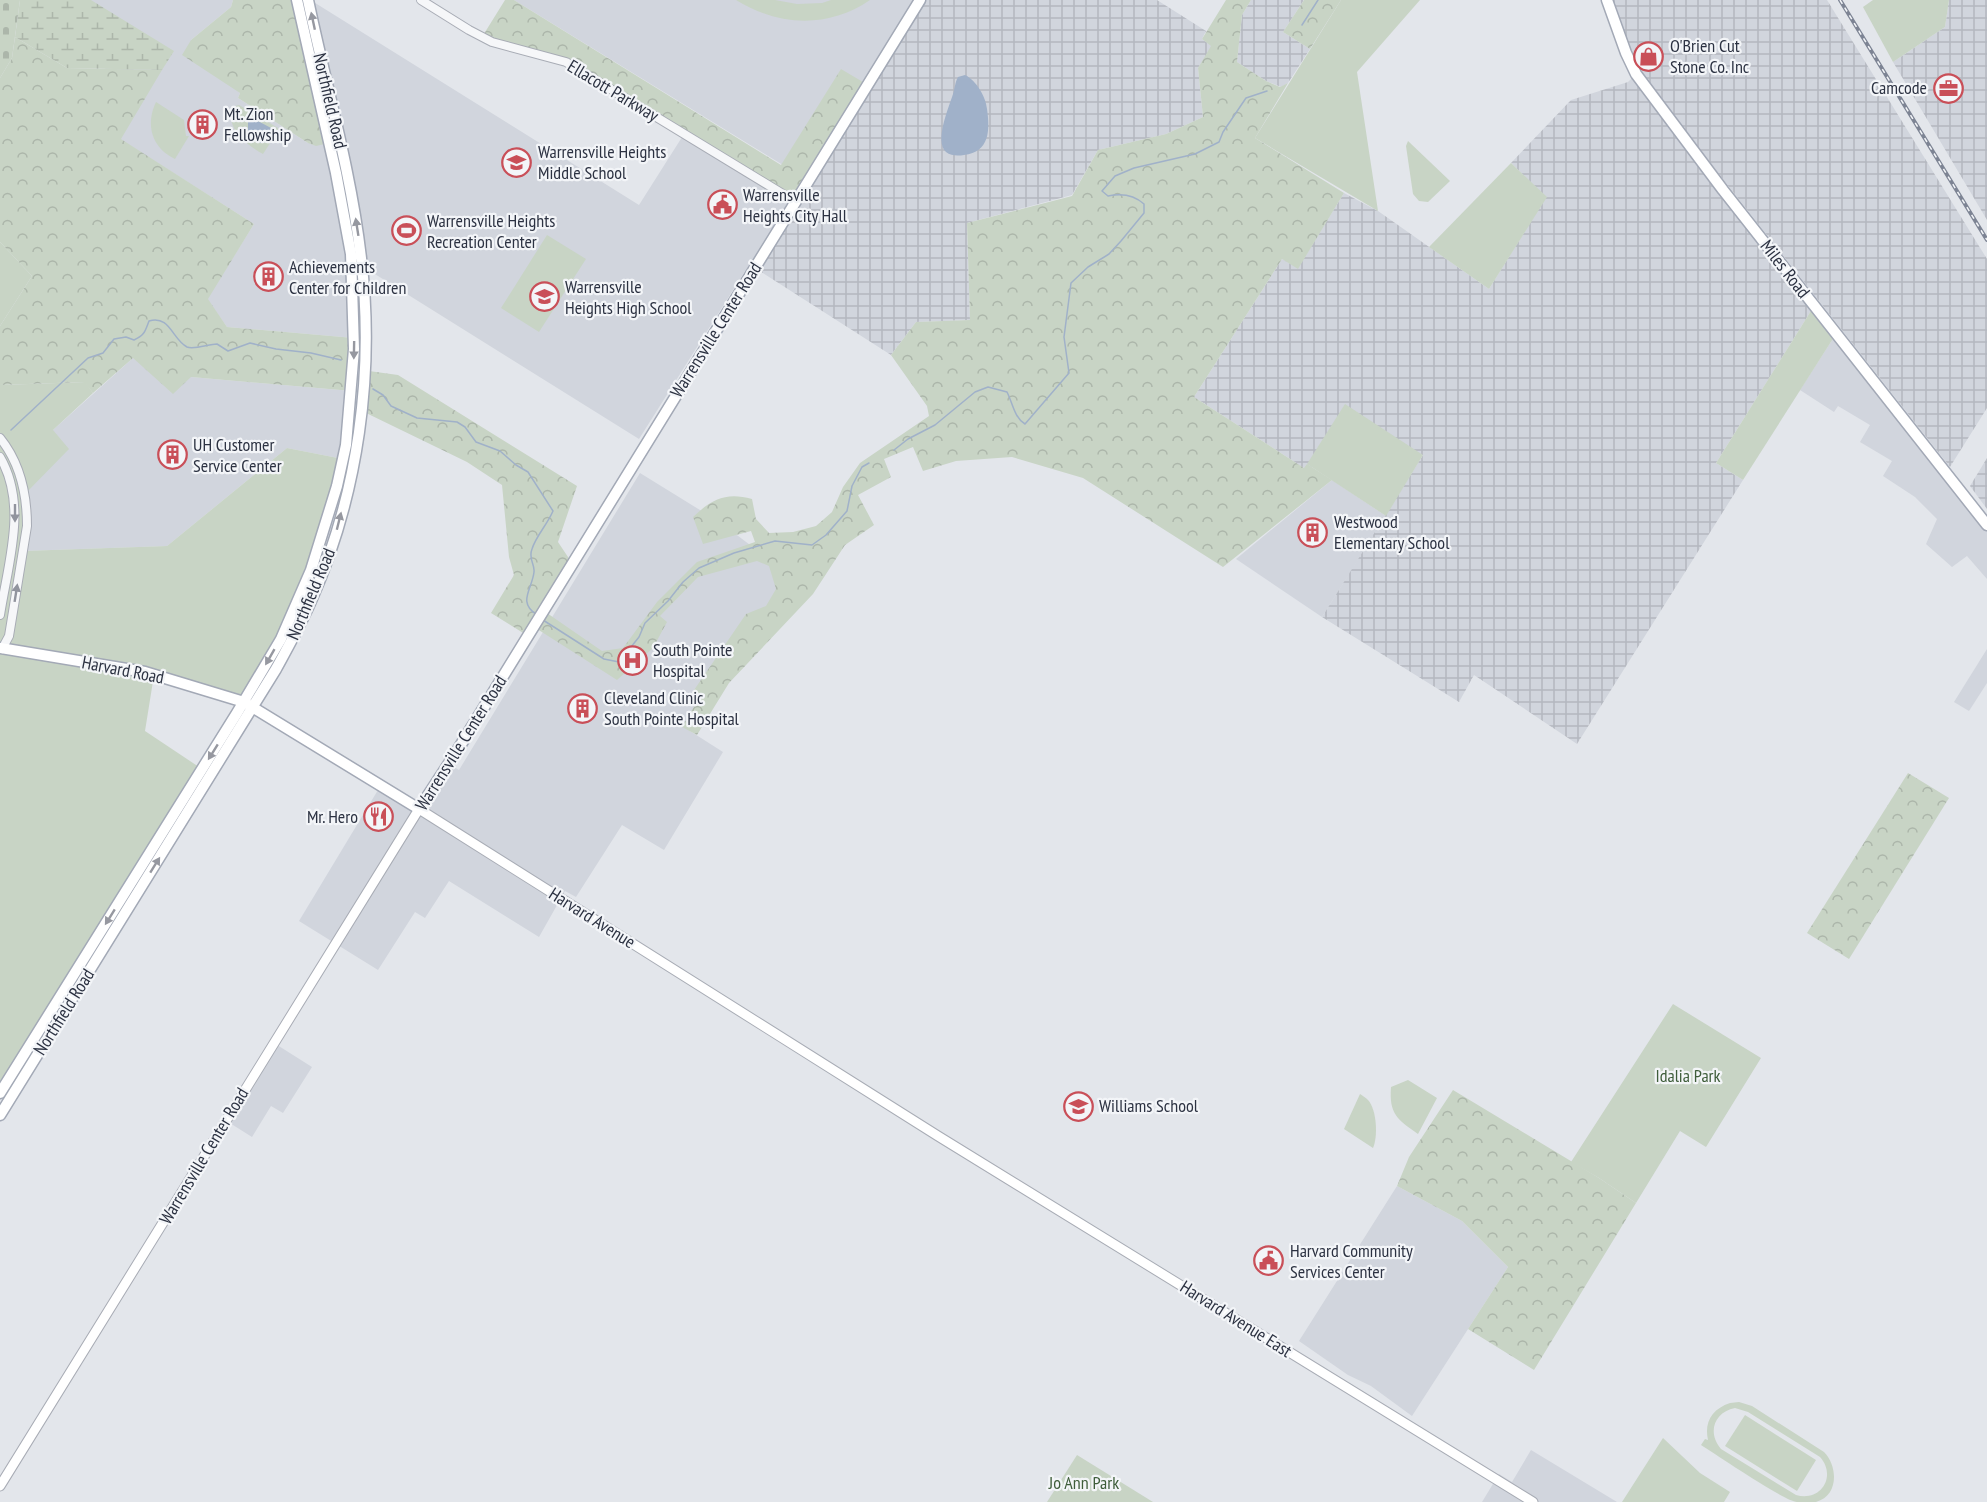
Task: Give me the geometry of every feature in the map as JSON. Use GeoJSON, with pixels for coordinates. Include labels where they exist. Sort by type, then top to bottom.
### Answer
{"type":"FeatureCollection","features":[{"type":"Feature","properties":{"kind":"main road","name":"Northfield Road"},"geometry":{"type":"LineString","coordinates":[[0,1115],[249,704],[311,570],[337,486],[346,445],[352,391],[354,349],[351,254],[336,173],[297,0]]}},
{"type":"Feature","properties":{"kind":"main road","name":"Northfield Road"},"geometry":{"type":"LineString","coordinates":[[0,1093],[249,704],[276,669],[312,600],[337,531],[357,448],[364,384],[366,335],[361,258],[353,204],[308,0]]}},
{"type":"Feature","properties":{"kind":"main road","name":"Warrensville Center Road"},"geometry":{"type":"LineString","coordinates":[[0,1486],[920,0]]}},
{"type":"Feature","properties":{"kind":"main road","name":"Miles Road"},"geometry":{"type":"LineString","coordinates":[[1607,0],[1636,74],[1723,190],[1987,525]]}},
{"type":"Feature","properties":{"kind":"main road","name":"Harvard Road"},"geometry":{"type":"LineString","coordinates":[[1,647],[146,672],[249,704]]}},
{"type":"Feature","properties":{"kind":"main road","name":"Harvard Avenue"},"geometry":{"type":"LineString","coordinates":[[249,704],[938,1136]]}},
{"type":"Feature","properties":{"kind":"main road","name":"Harvard Avenue East"},"geometry":{"type":"LineString","coordinates":[[938,1136],[1533,1502]]}},
{"type":"Feature","properties":{"kind":"street","name":"Ellacott Parkway"},"geometry":{"type":"LineString","coordinates":[[421,0],[492,42],[566,63],[796,202]]}},
{"type":"Feature","properties":{"kind":"street"},"geometry":{"type":"LineString","coordinates":[[0,438],[14,459],[21,476],[27,512],[27,526],[9,636],[1,647]]}},
{"type":"Feature","properties":{"kind":"street"},"geometry":{"type":"LineString","coordinates":[[0,457],[9,477],[16,513],[0,615]]}},
{"type":"Feature","properties":{"kind":"shaded area"},"geometry":{"type":"Polygon","coordinates":[[[91,0],[233,0],[231,7],[191,40],[240,93],[238,98],[308,143],[329,143],[343,206],[354,338],[227,327],[207,299],[254,224],[120,139],[91,0]]]}},
{"type":"Feature","properties":{"kind":"shaded area"},"geometry":{"type":"Polygon","coordinates":[[[514,0],[920,0],[809,181],[514,0]]]}},
{"type":"Feature","properties":{"kind":"shaded area"},"geometry":{"type":"Polygon","coordinates":[[[920,0],[1157,0],[1206,31],[1202,39],[1212,46],[1198,68],[1203,117],[1166,134],[1098,150],[1072,195],[967,223],[970,320],[916,322],[891,355],[755,268],[920,0]]]}},
{"type":"Feature","properties":{"kind":"shaded area"},"geometry":{"type":"Polygon","coordinates":[[[1251,0],[1304,0],[1283,32],[1310,49],[1288,83],[1281,87],[1266,81],[1237,62],[1242,15],[1251,0]]]}},
{"type":"Feature","properties":{"kind":"shaded area"},"geometry":{"type":"Polygon","coordinates":[[[1612,0],[1827,0],[1987,259],[1987,408],[1950,467],[1640,74],[1612,0]]]}},
{"type":"Feature","properties":{"kind":"shaded area"},"geometry":{"type":"Polygon","coordinates":[[[1949,0],[1987,0],[1987,220],[1893,62],[1945,27],[1949,0]]]}},
{"type":"Feature","properties":{"kind":"shaded area"},"geometry":{"type":"Polygon","coordinates":[[[312,1],[639,205],[684,134],[796,202],[751,274],[745,271],[639,439],[370,271],[366,273],[312,1]]]}},
{"type":"Feature","properties":{"kind":"shaded area"},"geometry":{"type":"Polygon","coordinates":[[[1636,74],[1814,306],[1716,463],[1743,480],[1577,744],[1474,675],[1459,702],[1322,617],[1423,455],[1304,468],[1194,397],[1282,259],[1298,268],[1344,193],[1378,211],[1489,289],[1546,197],[1511,163],[1571,100],[1628,82],[1636,74]]]}},
{"type":"Feature","properties":{"kind":"shaded area"},"geometry":{"type":"Polygon","coordinates":[[[1836,334],[1987,525],[1987,579],[1967,556],[1952,567],[1926,544],[1937,519],[1915,497],[1883,476],[1892,461],[1860,442],[1870,425],[1838,406],[1834,412],[1800,390],[1836,334]]]}},
{"type":"Feature","properties":{"kind":"shaded area"},"geometry":{"type":"Polygon","coordinates":[[[133,358],[191,377],[352,391],[343,459],[287,448],[167,546],[23,551],[25,494],[53,430],[133,358]]]}},
{"type":"Feature","properties":{"kind":"shaded area"},"geometry":{"type":"Polygon","coordinates":[[[1987,458],[1987,509],[1970,486],[1987,458]]]}},
{"type":"Feature","properties":{"kind":"shaded area","name":"South Pointe Hospital"},"geometry":{"type":"Polygon","coordinates":[[[640,473],[721,523],[802,584],[690,731],[723,752],[664,850],[622,825],[576,897],[565,891],[539,937],[449,881],[425,918],[415,912],[378,970],[299,921],[381,785],[419,809],[449,764],[459,770],[640,473]]]}},
{"type":"Feature","properties":{"kind":"shaded area"},"geometry":{"type":"Polygon","coordinates":[[[1332,480],[1386,516],[1322,617],[1236,559],[1332,480]]]}},
{"type":"Feature","properties":{"kind":"shaded area"},"geometry":{"type":"Polygon","coordinates":[[[1987,649],[1987,683],[1969,711],[1954,702],[1987,649]]]}},
{"type":"Feature","properties":{"kind":"shaded area"},"geometry":{"type":"Polygon","coordinates":[[[274,1043],[312,1067],[283,1113],[271,1106],[252,1137],[225,1120],[274,1043]]]}},
{"type":"Feature","properties":{"kind":"shaded area"},"geometry":{"type":"Polygon","coordinates":[[[1397,1186],[1462,1221],[1508,1267],[1412,1416],[1371,1386],[1348,1375],[1299,1341],[1397,1186]]]}},
{"type":"Feature","properties":{"kind":"shaded area"},"geometry":{"type":"Polygon","coordinates":[[[1531,1450],[1617,1502],[1482,1502],[1499,1474],[1512,1482],[1531,1450]]]}},
{"type":"Feature","properties":{"kind":"green space"},"geometry":{"type":"Polygon","coordinates":[[[0,0],[20,0],[12,58],[0,78],[0,0]]]}},
{"type":"Feature","properties":{"kind":"green space"},"geometry":{"type":"Polygon","coordinates":[[[20,0],[91,0],[174,51],[162,70],[67,68],[15,37],[20,0]]]}},
{"type":"Feature","properties":{"kind":"green space"},"geometry":{"type":"Polygon","coordinates":[[[233,0],[297,0],[329,143],[316,146],[308,143],[238,98],[240,93],[182,55],[191,40],[231,7],[233,0]]]}},
{"type":"Feature","properties":{"kind":"green space"},"geometry":{"type":"Polygon","coordinates":[[[505,0],[514,0],[781,165],[841,69],[868,85],[796,202],[566,62],[482,37],[505,0]]]}},
{"type":"Feature","properties":{"kind":"green space"},"geometry":{"type":"Polygon","coordinates":[[[736,0],[775,0],[797,4],[822,3],[831,0],[870,0],[837,16],[803,21],[769,15],[736,0]]]}},
{"type":"Feature","properties":{"kind":"green space"},"geometry":{"type":"Polygon","coordinates":[[[1226,0],[1251,0],[1242,15],[1237,62],[1266,81],[1280,87],[1288,83],[1255,138],[1344,193],[1298,269],[1282,259],[1194,397],[1304,468],[1307,464],[1332,480],[1223,567],[1083,478],[1012,457],[956,461],[923,471],[913,447],[884,459],[891,477],[858,495],[874,525],[845,545],[813,594],[729,683],[697,735],[682,727],[695,705],[692,693],[746,614],[766,606],[776,589],[769,566],[757,561],[698,577],[660,616],[667,622],[653,648],[617,680],[534,627],[528,636],[491,613],[514,575],[509,557],[502,485],[467,462],[362,411],[369,371],[398,375],[577,486],[558,542],[572,563],[544,611],[602,651],[623,648],[657,602],[697,562],[755,542],[751,531],[703,544],[693,517],[707,506],[727,497],[752,499],[756,519],[769,533],[793,532],[816,526],[832,512],[843,487],[860,463],[929,416],[927,406],[891,355],[916,322],[970,320],[967,223],[1072,196],[1098,150],[1166,134],[1203,117],[1198,68],[1211,46],[1202,39],[1226,0]]]}},
{"type":"Feature","properties":{"kind":"green space"},"geometry":{"type":"Polygon","coordinates":[[[1304,0],[1341,0],[1310,49],[1283,32],[1304,0]]]}},
{"type":"Feature","properties":{"kind":"green space"},"geometry":{"type":"Polygon","coordinates":[[[1341,0],[1420,0],[1357,72],[1378,211],[1255,138],[1341,0]]]}},
{"type":"Feature","properties":{"kind":"green space"},"geometry":{"type":"Polygon","coordinates":[[[1873,0],[1949,0],[1945,27],[1893,62],[1863,7],[1873,0]]]}},
{"type":"Feature","properties":{"kind":"green space"},"geometry":{"type":"Polygon","coordinates":[[[15,37],[67,68],[162,70],[121,139],[254,224],[208,299],[227,327],[354,338],[352,391],[191,377],[173,394],[133,358],[93,393],[84,382],[0,385],[0,326],[32,276],[0,242],[0,78],[12,58],[15,37]]]}},
{"type":"Feature","properties":{"kind":"green space"},"geometry":{"type":"Polygon","coordinates":[[[156,102],[184,120],[186,136],[189,136],[175,159],[161,149],[153,135],[151,119],[156,102]]]}},
{"type":"Feature","properties":{"kind":"green space"},"geometry":{"type":"Polygon","coordinates":[[[239,105],[278,128],[263,154],[244,141],[232,123],[232,107],[239,105]]]}},
{"type":"Feature","properties":{"kind":"green space"},"geometry":{"type":"Polygon","coordinates":[[[1408,141],[1450,181],[1428,202],[1419,201],[1413,194],[1406,146],[1408,141]]]}},
{"type":"Feature","properties":{"kind":"green space"},"geometry":{"type":"Polygon","coordinates":[[[1511,163],[1547,197],[1489,289],[1429,247],[1511,163]]]}},
{"type":"Feature","properties":{"kind":"green space"},"geometry":{"type":"Polygon","coordinates":[[[547,235],[586,259],[539,332],[501,308],[547,235]]]}},
{"type":"Feature","properties":{"kind":"green space"},"geometry":{"type":"Polygon","coordinates":[[[0,242],[32,276],[0,326],[0,242]]]}},
{"type":"Feature","properties":{"kind":"green space"},"geometry":{"type":"Polygon","coordinates":[[[1814,306],[1836,334],[1743,480],[1716,463],[1814,306]]]}},
{"type":"Feature","properties":{"kind":"green space"},"geometry":{"type":"Polygon","coordinates":[[[85,382],[93,393],[53,430],[69,449],[25,494],[23,551],[167,546],[287,448],[343,459],[311,570],[244,702],[154,675],[145,731],[202,769],[158,845],[162,845],[87,968],[84,966],[0,1087],[0,385],[85,382]]]}},
{"type":"Feature","properties":{"kind":"green space"},"geometry":{"type":"Polygon","coordinates":[[[1345,404],[1423,455],[1386,516],[1307,464],[1345,404]]]}},
{"type":"Feature","properties":{"kind":"green space"},"geometry":{"type":"Polygon","coordinates":[[[1908,773],[1949,798],[1849,959],[1807,933],[1908,773]]]}},
{"type":"Feature","properties":{"kind":"green space","name":"Idalia Park"},"geometry":{"type":"Polygon","coordinates":[[[1673,1004],[1761,1058],[1706,1147],[1680,1131],[1636,1203],[1571,1162],[1673,1004]]]}},
{"type":"Feature","properties":{"kind":"green space"},"geometry":{"type":"Polygon","coordinates":[[[1408,1080],[1437,1098],[1418,1134],[1400,1120],[1391,1104],[1391,1087],[1408,1080]]]}},
{"type":"Feature","properties":{"kind":"green space"},"geometry":{"type":"Polygon","coordinates":[[[1453,1090],[1599,1178],[1636,1203],[1534,1370],[1468,1329],[1508,1267],[1462,1221],[1397,1186],[1409,1157],[1453,1090]]]}},
{"type":"Feature","properties":{"kind":"green space"},"geometry":{"type":"Polygon","coordinates":[[[1360,1094],[1371,1104],[1375,1117],[1376,1131],[1373,1148],[1344,1129],[1360,1094]]]}},
{"type":"Feature","properties":{"kind":"green space"},"geometry":{"type":"Polygon","coordinates":[[[1739,1402],[1752,1406],[1824,1452],[1834,1472],[1829,1494],[1816,1502],[1790,1500],[1701,1445],[1705,1439],[1708,1440],[1708,1422],[1718,1409],[1739,1402]],[[1735,1408],[1728,1410],[1718,1419],[1714,1436],[1721,1449],[1796,1495],[1813,1495],[1819,1491],[1824,1486],[1827,1472],[1820,1457],[1748,1412],[1735,1408]]]}},
{"type":"Feature","properties":{"kind":"green space"},"geometry":{"type":"Polygon","coordinates":[[[1745,1415],[1816,1460],[1797,1491],[1725,1446],[1745,1415]]]}},
{"type":"Feature","properties":{"kind":"green space"},"geometry":{"type":"Polygon","coordinates":[[[1663,1438],[1700,1473],[1730,1492],[1724,1502],[1622,1502],[1663,1438]]]}},
{"type":"Feature","properties":{"kind":"green space","name":"Jo Ann Park"},"geometry":{"type":"Polygon","coordinates":[[[1077,1455],[1153,1502],[1047,1502],[1077,1455]]]}},
{"type":"Feature","properties":{"kind":"water"},"geometry":{"type":"Polygon","coordinates":[[[965,75],[977,85],[985,99],[988,132],[979,150],[955,155],[946,152],[943,147],[942,132],[957,79],[965,75]]]}},
{"type":"Feature","properties":{"kind":"water"},"geometry":{"type":"Polygon","coordinates":[[[248,116],[273,129],[264,143],[260,143],[248,132],[248,116]]]}},
{"type":"Feature","properties":{"kind":"waterway"},"geometry":{"type":"LineString","coordinates":[[1302,25],[1318,0]]}},
{"type":"Feature","properties":{"kind":"waterway"},"geometry":{"type":"LineString","coordinates":[[894,450],[908,439],[935,425],[975,392],[988,387],[1007,392],[1016,414],[1025,424],[1069,373],[1064,337],[1071,283],[1088,267],[1109,254],[1144,213],[1144,204],[1136,199],[1123,195],[1108,196],[1102,191],[1115,176],[1134,168],[1195,154],[1219,142],[1223,132],[1246,98],[1267,91]]}},
{"type":"Feature","properties":{"kind":"waterway"},"geometry":{"type":"LineString","coordinates":[[11,430],[88,358],[103,353],[114,339],[126,337],[134,340],[138,338],[149,321],[162,321],[182,343],[190,348],[217,344],[228,351],[250,343],[341,360]]}},
{"type":"Feature","properties":{"kind":"waterway"},"geometry":{"type":"LineString","coordinates":[[373,389],[383,395],[391,406],[417,418],[457,422],[465,427],[476,442],[500,451],[528,472],[553,511],[531,553],[534,572],[527,600],[531,610],[537,615]]}},
{"type":"Feature","properties":{"kind":"waterway"},"geometry":{"type":"LineString","coordinates":[[543,620],[604,659],[619,662],[639,637],[645,623],[699,568],[734,553],[775,541],[812,545],[826,535],[847,511],[852,486],[862,467],[869,463]]}},
{"type":"Feature","properties":{"kind":"railway"},"geometry":{"type":"LineString","coordinates":[[1840,0],[1987,240]]}},
{"type":"Feature","properties":{"kind":"place","name":"O'Brien Cut Stone Co. Inc"},"geometry":{"type":"Point","coordinates":[1649,56]}},
{"type":"Feature","properties":{"kind":"place","name":"Camcode"},"geometry":{"type":"Point","coordinates":[1948,88]}},
{"type":"Feature","properties":{"kind":"place","name":"Mt. Zion Fellowship"},"geometry":{"type":"Point","coordinates":[203,124]}},
{"type":"Feature","properties":{"kind":"place","name":"Warrensville Heights Middle School"},"geometry":{"type":"Point","coordinates":[517,162]}},
{"type":"Feature","properties":{"kind":"place","name":"Warrensville Heights City Hall"},"geometry":{"type":"Point","coordinates":[722,205]}},
{"type":"Feature","properties":{"kind":"place","name":"Warrensville Heights Recreation Center"},"geometry":{"type":"Point","coordinates":[406,231]}},
{"type":"Feature","properties":{"kind":"place","name":"Achievements Center for Children"},"geometry":{"type":"Point","coordinates":[268,277]}},
{"type":"Feature","properties":{"kind":"place","name":"Warrensville Heights High School"},"geometry":{"type":"Point","coordinates":[544,297]}},
{"type":"Feature","properties":{"kind":"place","name":"UH Customer Service Center"},"geometry":{"type":"Point","coordinates":[172,455]}},
{"type":"Feature","properties":{"kind":"place","name":"Westwood Elementary School"},"geometry":{"type":"Point","coordinates":[1313,532]}},
{"type":"Feature","properties":{"kind":"place","name":"South Pointe Hospital"},"geometry":{"type":"Point","coordinates":[632,660]}},
{"type":"Feature","properties":{"kind":"place","name":"Cleveland Clinic South Pointe Hospital"},"geometry":{"type":"Point","coordinates":[583,708]}},
{"type":"Feature","properties":{"kind":"place","name":"Mr. Hero"},"geometry":{"type":"Point","coordinates":[379,817]}},
{"type":"Feature","properties":{"kind":"place","name":"Williams School"},"geometry":{"type":"Point","coordinates":[1078,1106]}},
{"type":"Feature","properties":{"kind":"place","name":"Harvard Community Services Center"},"geometry":{"type":"Point","coordinates":[1269,1261]}}]}
